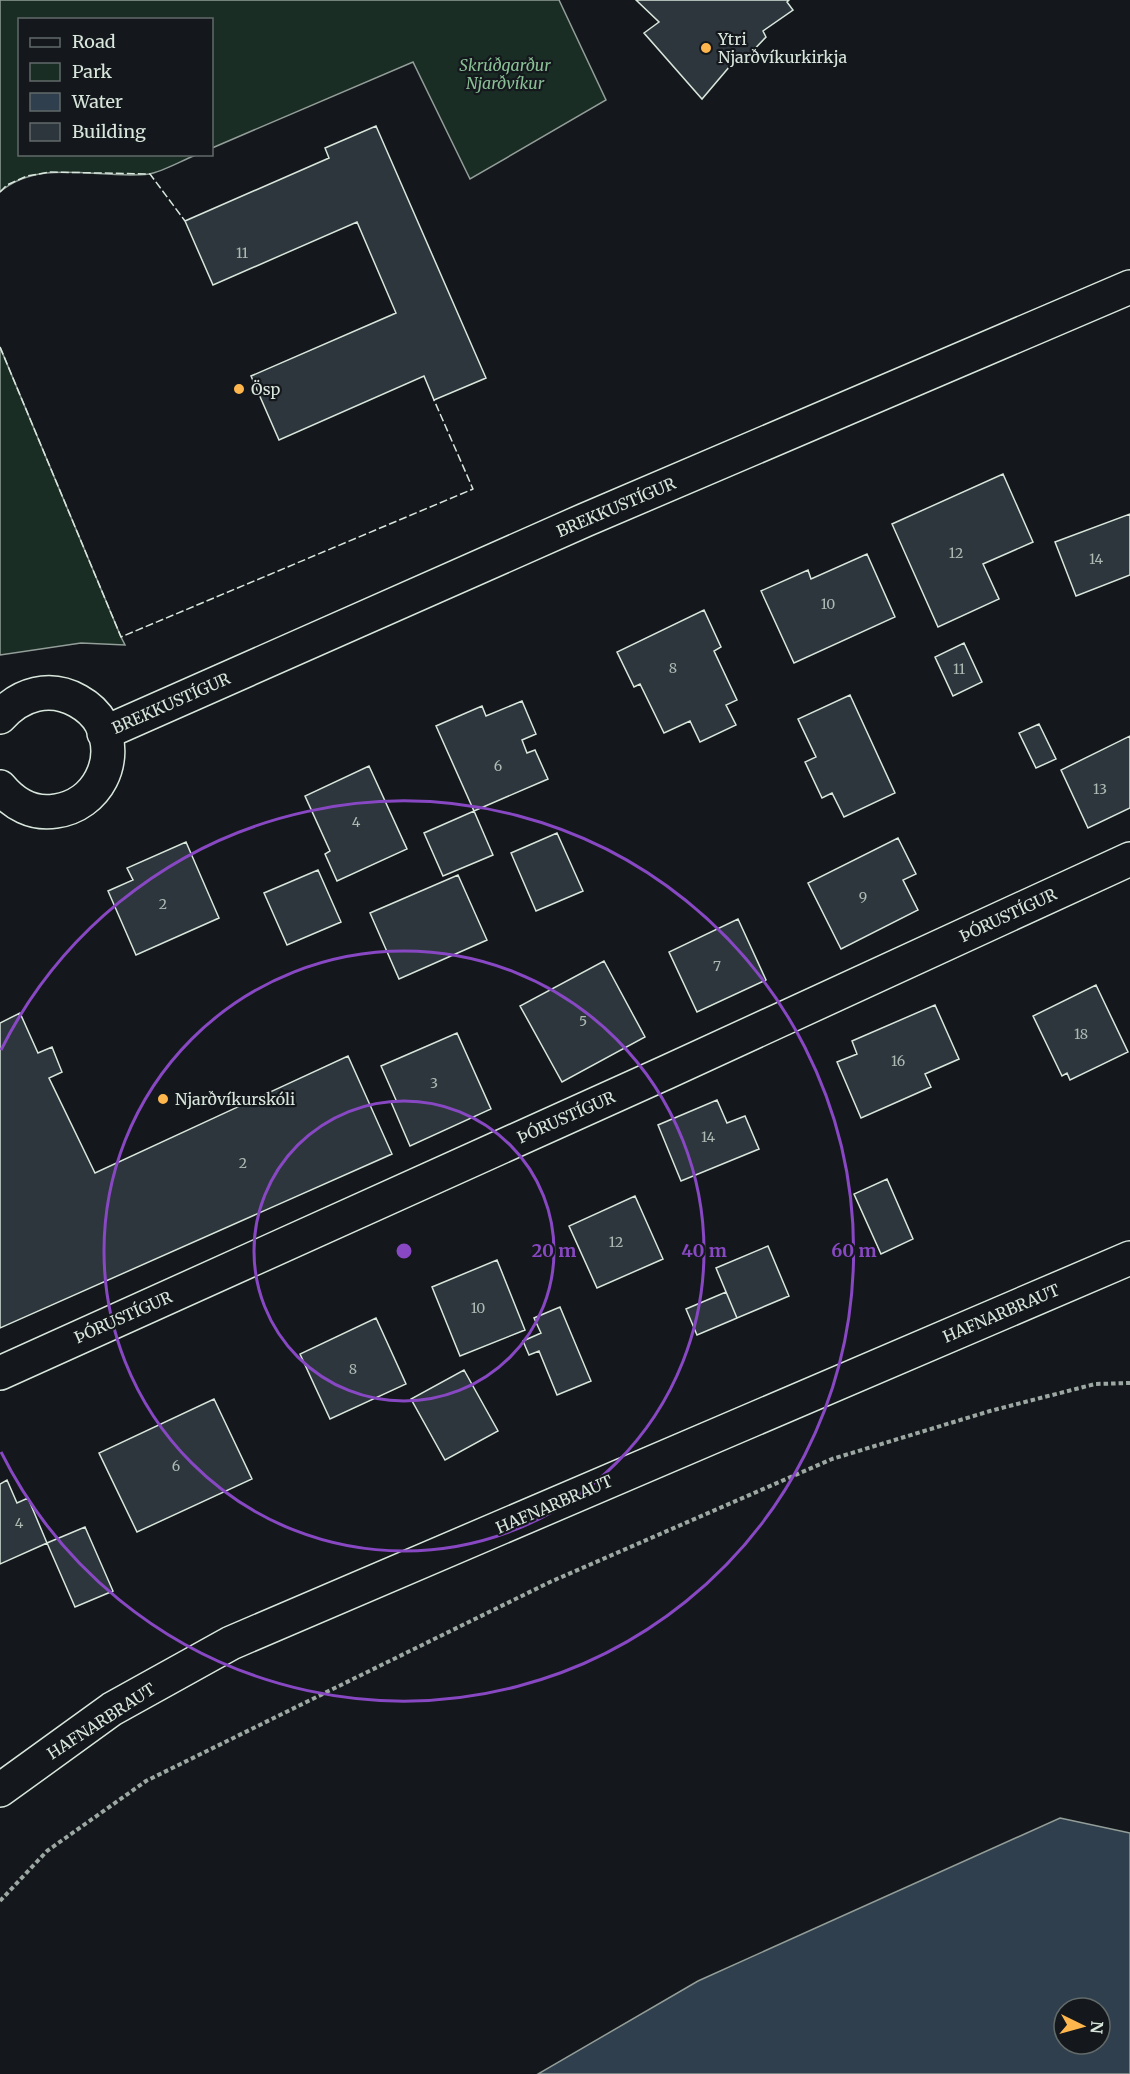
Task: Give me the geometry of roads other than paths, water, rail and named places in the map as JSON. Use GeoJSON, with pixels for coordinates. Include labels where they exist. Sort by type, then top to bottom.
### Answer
{"type":"FeatureCollection","features":[{"type":"Feature","properties":{"kind":"street","name":"BREKKUSTÍGUR"},"geometry":{"type":"LineString","coordinates":[[104,733],[585,520],[1130,287]]}},
{"type":"Feature","properties":{"kind":"street","name":"BREKKUSTÍGUR"},"geometry":{"type":"LineString","coordinates":[[0,717],[10,706],[28,696],[49,692],[69,696],[87,706],[100,722],[107,742],[107,763],[100,783],[86,799],[69,809],[48,813],[27,809],[9,798],[0,787]]}},
{"type":"Feature","properties":{"kind":"street","name":"ÞÓRUSTÍGUR"},"geometry":{"type":"LineString","coordinates":[[0,1373],[667,1072],[1130,859]]}},
{"type":"Feature","properties":{"kind":"street","name":"HAFNARBRAUT"},"geometry":{"type":"LineString","coordinates":[[0,1790],[112,1709],[231,1643],[1130,1258]]}},
{"type":"Feature","properties":{"kind":"water"},"geometry":{"type":"Polygon","coordinates":[[[1060,1818],[1130,1833],[1130,2074],[538,2074],[698,1981],[1060,1818]]]}},
{"type":"Feature","properties":{"kind":"place","name":"Ytri Njarðvíkurkirkja"},"geometry":{"type":"Point","coordinates":[706,48]}},
{"type":"Feature","properties":{"kind":"place","name":"Ösp"},"geometry":{"type":"Point","coordinates":[239,389]}},
{"type":"Feature","properties":{"kind":"place","name":"Njarðvíkurskóli"},"geometry":{"type":"Point","coordinates":[163,1099]}},
{"type":"Feature","properties":{"kind":"park label","name":"Skrúðgarður Njarðvíkur"},"geometry":{"type":"Point","coordinates":[505,74]}}]}
